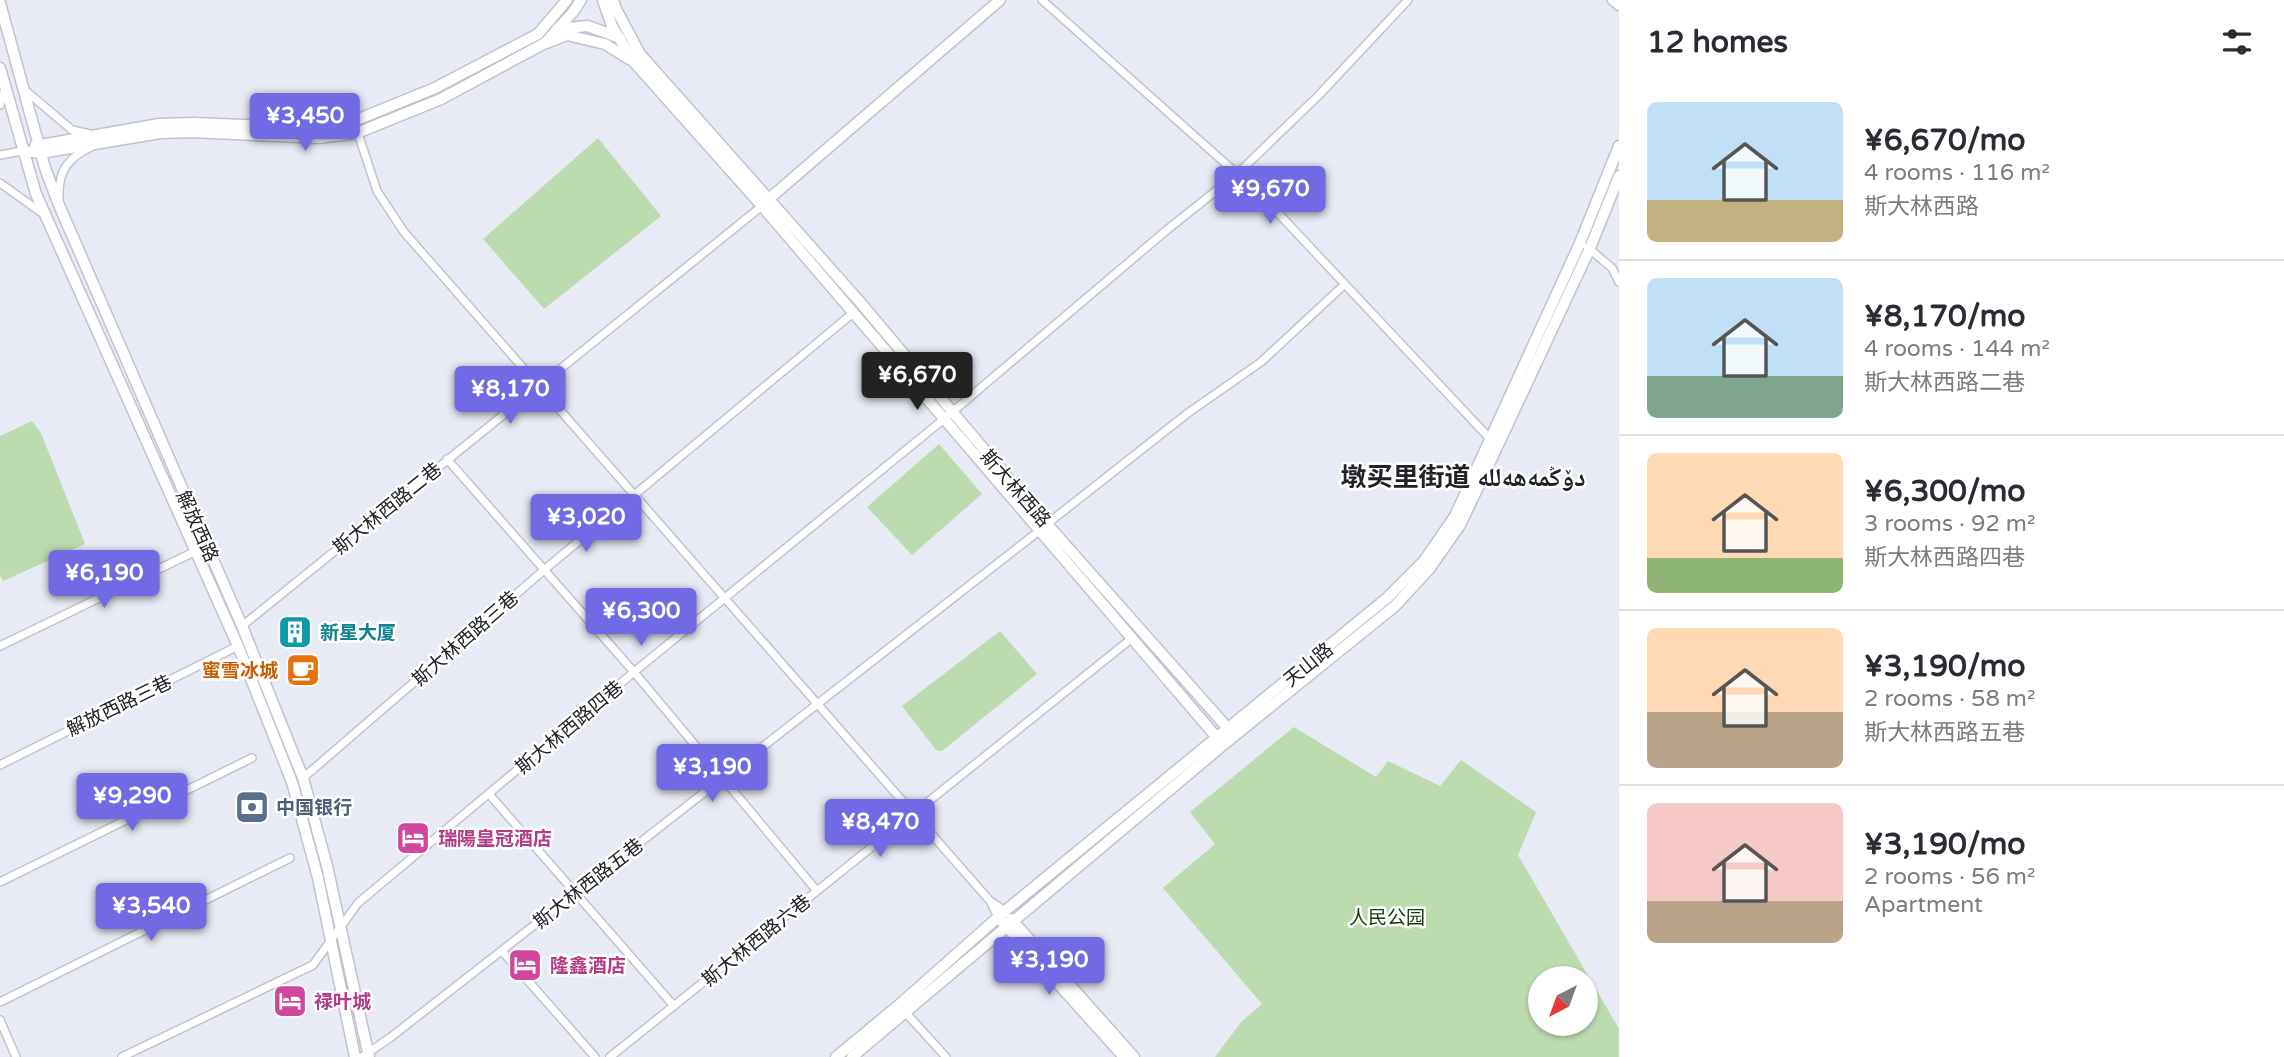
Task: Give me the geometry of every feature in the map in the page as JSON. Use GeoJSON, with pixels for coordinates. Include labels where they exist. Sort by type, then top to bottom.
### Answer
{"type":"FeatureCollection","features":[{"type":"Feature","properties":{"kind":"main road"},"geometry":{"type":"LineString","coordinates":[[538,34],[567,0]]}},
{"type":"Feature","properties":{"kind":"main road"},"geometry":{"type":"LineString","coordinates":[[545,43],[581,0]]}},
{"type":"Feature","properties":{"kind":"main road"},"geometry":{"type":"LineString","coordinates":[[603,0],[612,26],[633,61]]}},
{"type":"Feature","properties":{"kind":"main road"},"geometry":{"type":"LineString","coordinates":[[613,0],[635,48]]}},
{"type":"Feature","properties":{"kind":"main road"},"geometry":{"type":"LineString","coordinates":[[765,203],[1000,0]]}},
{"type":"Feature","properties":{"kind":"main road"},"geometry":{"type":"LineString","coordinates":[[1613,0],[1619,5]]}},
{"type":"Feature","properties":{"kind":"main road","name":"解放西路"},"geometry":{"type":"LineString","coordinates":[[0,4],[40,149],[59,205],[242,626],[303,778],[327,866],[366,1056]]}},
{"type":"Feature","properties":{"kind":"main road"},"geometry":{"type":"LineString","coordinates":[[22,150],[98,139],[159,124],[295,127],[354,121],[435,88],[538,34],[557,29],[588,26],[619,37],[635,48]]}},
{"type":"Feature","properties":{"kind":"main road"},"geometry":{"type":"LineString","coordinates":[[98,139],[192,132],[319,138],[357,133],[441,99],[545,43],[567,35],[604,44],[633,61]]}},
{"type":"Feature","properties":{"kind":"main road","name":"斯大林西路"},"geometry":{"type":"LineString","coordinates":[[635,48],[853,313],[1043,527],[1232,732]]}},
{"type":"Feature","properties":{"kind":"main road","name":"斯大林西路"},"geometry":{"type":"LineString","coordinates":[[633,61],[859,301],[947,416]]}},
{"type":"Feature","properties":{"kind":"main road","name":"解放西路"},"geometry":{"type":"LineString","coordinates":[[0,68],[36,194],[238,646],[292,782],[318,878],[355,1057]]}},
{"type":"Feature","properties":{"kind":"main road","name":"天山路"},"geometry":{"type":"LineString","coordinates":[[836,1057],[1002,914],[1395,606],[1430,568],[1460,525],[1619,146]]}},
{"type":"Feature","properties":{"kind":"main road","name":"天山路"},"geometry":{"type":"LineString","coordinates":[[1494,442],[1590,248],[1619,176]]}},
{"type":"Feature","properties":{"kind":"main road","name":"斯大林西路"},"geometry":{"type":"LineString","coordinates":[[1043,527],[1131,639],[1220,741]]}},
{"type":"Feature","properties":{"kind":"main road","name":"天山路"},"geometry":{"type":"LineString","coordinates":[[852,1057],[1010,925],[1220,741]]}},
{"type":"Feature","properties":{"kind":"main road"},"geometry":{"type":"LineString","coordinates":[[1002,914],[1124,1057]]}},
{"type":"Feature","properties":{"kind":"main road"},"geometry":{"type":"LineString","coordinates":[[1010,925],[1134,1057]]}},
{"type":"Feature","properties":{"kind":"street"},"geometry":{"type":"LineString","coordinates":[[1042,0],[1263,197],[1494,442]]}},
{"type":"Feature","properties":{"kind":"street","name":"斯大林西路四巷"},"geometry":{"type":"LineString","coordinates":[[122,1057],[313,965],[358,903],[1237,174],[1319,95],[1408,0]]}},
{"type":"Feature","properties":{"kind":"street"},"geometry":{"type":"LineString","coordinates":[[21,84],[32,99],[72,130],[98,139]]}},
{"type":"Feature","properties":{"kind":"street"},"geometry":{"type":"LineString","coordinates":[[0,105],[5,88]]}},
{"type":"Feature","properties":{"kind":"street"},"geometry":{"type":"LineString","coordinates":[[354,121],[368,168],[390,212],[404,232],[1002,914]]}},
{"type":"Feature","properties":{"kind":"street"},"geometry":{"type":"LineString","coordinates":[[59,205],[58,180],[78,153],[98,139]]}},
{"type":"Feature","properties":{"kind":"street"},"geometry":{"type":"LineString","coordinates":[[0,155],[22,150]]}},
{"type":"Feature","properties":{"kind":"street"},"geometry":{"type":"LineString","coordinates":[[0,183],[38,209],[50,222]]}},
{"type":"Feature","properties":{"kind":"street","name":"斯大林西路二巷"},"geometry":{"type":"LineString","coordinates":[[242,626],[765,203]]}},
{"type":"Feature","properties":{"kind":"street"},"geometry":{"type":"LineString","coordinates":[[1580,243],[1590,248],[1612,268],[1619,282]]}},
{"type":"Feature","properties":{"kind":"street","name":"斯大林西路五巷"},"geometry":{"type":"LineString","coordinates":[[366,1056],[1188,413],[1261,362],[1344,285]]}},
{"type":"Feature","properties":{"kind":"street","name":"斯大林西路三巷"},"geometry":{"type":"LineString","coordinates":[[303,778],[544,570],[853,313]]}},
{"type":"Feature","properties":{"kind":"street"},"geometry":{"type":"LineString","coordinates":[[447,459],[634,672],[817,891]]}},
{"type":"Feature","properties":{"kind":"street"},"geometry":{"type":"LineString","coordinates":[[0,646],[196,551]]}},
{"type":"Feature","properties":{"kind":"street","name":"斯大林西路六巷"},"geometry":{"type":"LineString","coordinates":[[610,1057],[1131,639]]}},
{"type":"Feature","properties":{"kind":"street","name":"解放西路三巷"},"geometry":{"type":"LineString","coordinates":[[0,765],[238,646]]}},
{"type":"Feature","properties":{"kind":"street"},"geometry":{"type":"LineString","coordinates":[[0,882],[252,758]]}},
{"type":"Feature","properties":{"kind":"street"},"geometry":{"type":"LineString","coordinates":[[489,794],[674,1006]]}},
{"type":"Feature","properties":{"kind":"street"},"geometry":{"type":"LineString","coordinates":[[0,1002],[290,858]]}},
{"type":"Feature","properties":{"kind":"street"},"geometry":{"type":"LineString","coordinates":[[502,951],[594,1057]]}},
{"type":"Feature","properties":{"kind":"street"},"geometry":{"type":"LineString","coordinates":[[906,1013],[946,1057]]}},
{"type":"Feature","properties":{"kind":"street"},"geometry":{"type":"LineString","coordinates":[[0,1020],[16,1057]]}},
{"type":"Feature","properties":{"kind":"green space"},"geometry":{"type":"Polygon","coordinates":[[[598,138],[661,216],[544,309],[483,239],[598,138]]]}},
{"type":"Feature","properties":{"kind":"green space"},"geometry":{"type":"Polygon","coordinates":[[[32,421],[41,433],[85,544],[3,581],[0,575],[0,436],[32,421]]]}},
{"type":"Feature","properties":{"kind":"green space"},"geometry":{"type":"Polygon","coordinates":[[[939,444],[982,494],[912,555],[867,507],[939,444]]]}},
{"type":"Feature","properties":{"kind":"green space"},"geometry":{"type":"Polygon","coordinates":[[[1000,631],[1037,674],[942,751],[936,750],[902,706],[1000,631]]]}},
{"type":"Feature","properties":{"kind":"green space","name":"人民公园"},"geometry":{"type":"Polygon","coordinates":[[[1294,727],[1376,777],[1388,761],[1440,786],[1461,760],[1536,812],[1518,855],[1582,966],[1528,966],[1528,1036],[1598,1036],[1598,993],[1619,1029],[1619,1057],[1215,1057],[1241,1022],[1262,1004],[1163,888],[1215,844],[1190,812],[1294,727]]]}},
{"type":"Feature","properties":{"kind":"place","name":"新星大厦"},"geometry":{"type":"Point","coordinates":[295,632]}},
{"type":"Feature","properties":{"kind":"place","name":"蜜雪冰城"},"geometry":{"type":"Point","coordinates":[303,670]}},
{"type":"Feature","properties":{"kind":"place","name":"中国银行"},"geometry":{"type":"Point","coordinates":[252,807]}},
{"type":"Feature","properties":{"kind":"place","name":"瑞陽皇冠酒店"},"geometry":{"type":"Point","coordinates":[413,838]}},
{"type":"Feature","properties":{"kind":"place","name":"隆鑫酒店"},"geometry":{"type":"Point","coordinates":[525,965]}},
{"type":"Feature","properties":{"kind":"place","name":"禄叶城"},"geometry":{"type":"Point","coordinates":[290,1001]}},
{"type":"Feature","properties":{"kind":"district","name":"墩买里街道 دۆڭمەھەللە"},"geometry":{"type":"Point","coordinates":[1463,477]}}]}
